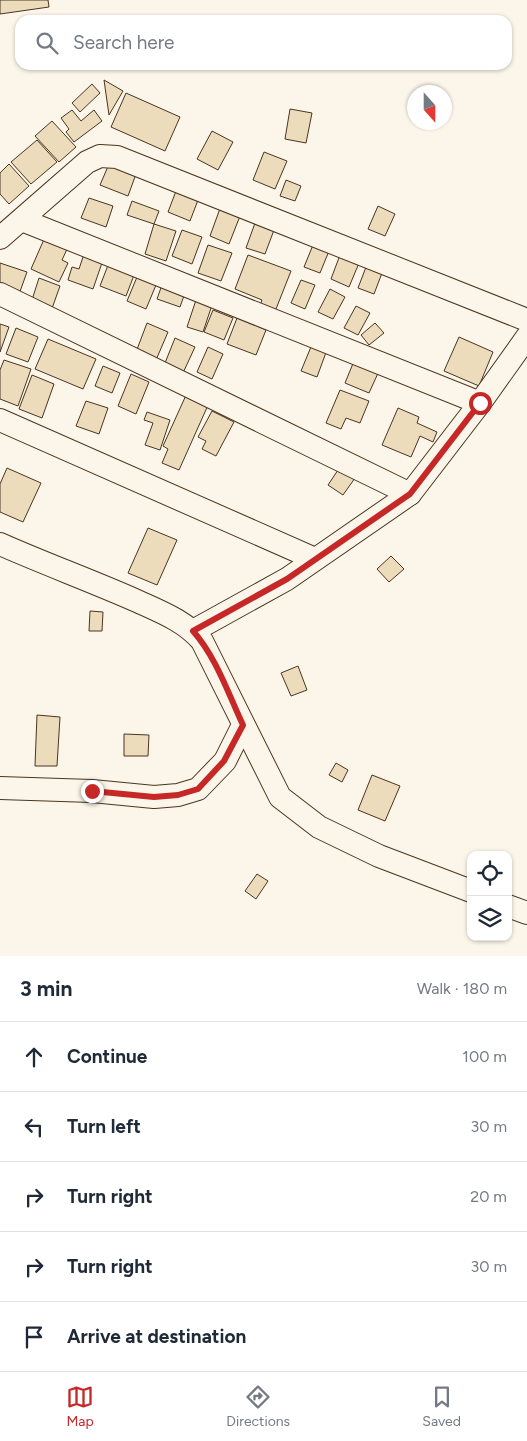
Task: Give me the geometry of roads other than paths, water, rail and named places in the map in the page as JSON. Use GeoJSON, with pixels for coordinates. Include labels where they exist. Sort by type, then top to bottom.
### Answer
{"type":"FeatureCollection","features":[{"type":"Feature","properties":{"kind":"street"},"geometry":{"type":"LineString","coordinates":[[0,238],[87,162],[100,156],[117,156],[527,320]]}},
{"type":"Feature","properties":{"kind":"street"},"geometry":{"type":"LineString","coordinates":[[22,220],[480,403]]}},
{"type":"Feature","properties":{"kind":"street"},"geometry":{"type":"LineString","coordinates":[[0,294],[410,494]]}},
{"type":"Feature","properties":{"kind":"street"},"geometry":{"type":"LineString","coordinates":[[193,631],[287,579],[410,494],[480,403],[527,337]]}},
{"type":"Feature","properties":{"kind":"street"},"geometry":{"type":"LineString","coordinates":[[0,420],[316,559]]}},
{"type":"Feature","properties":{"kind":"street"},"geometry":{"type":"LineString","coordinates":[[0,544],[118,593],[181,622],[202,641],[280,797],[320,827],[379,856],[467,889]]}},
{"type":"Feature","properties":{"kind":"street"},"geometry":{"type":"LineString","coordinates":[[0,788],[92,791],[154,797],[178,795],[198,789],[224,761],[243,725]]}},
{"type":"Feature","properties":{"kind":"street"},"geometry":{"type":"LineString","coordinates":[[512,907],[527,913]]}}]}
